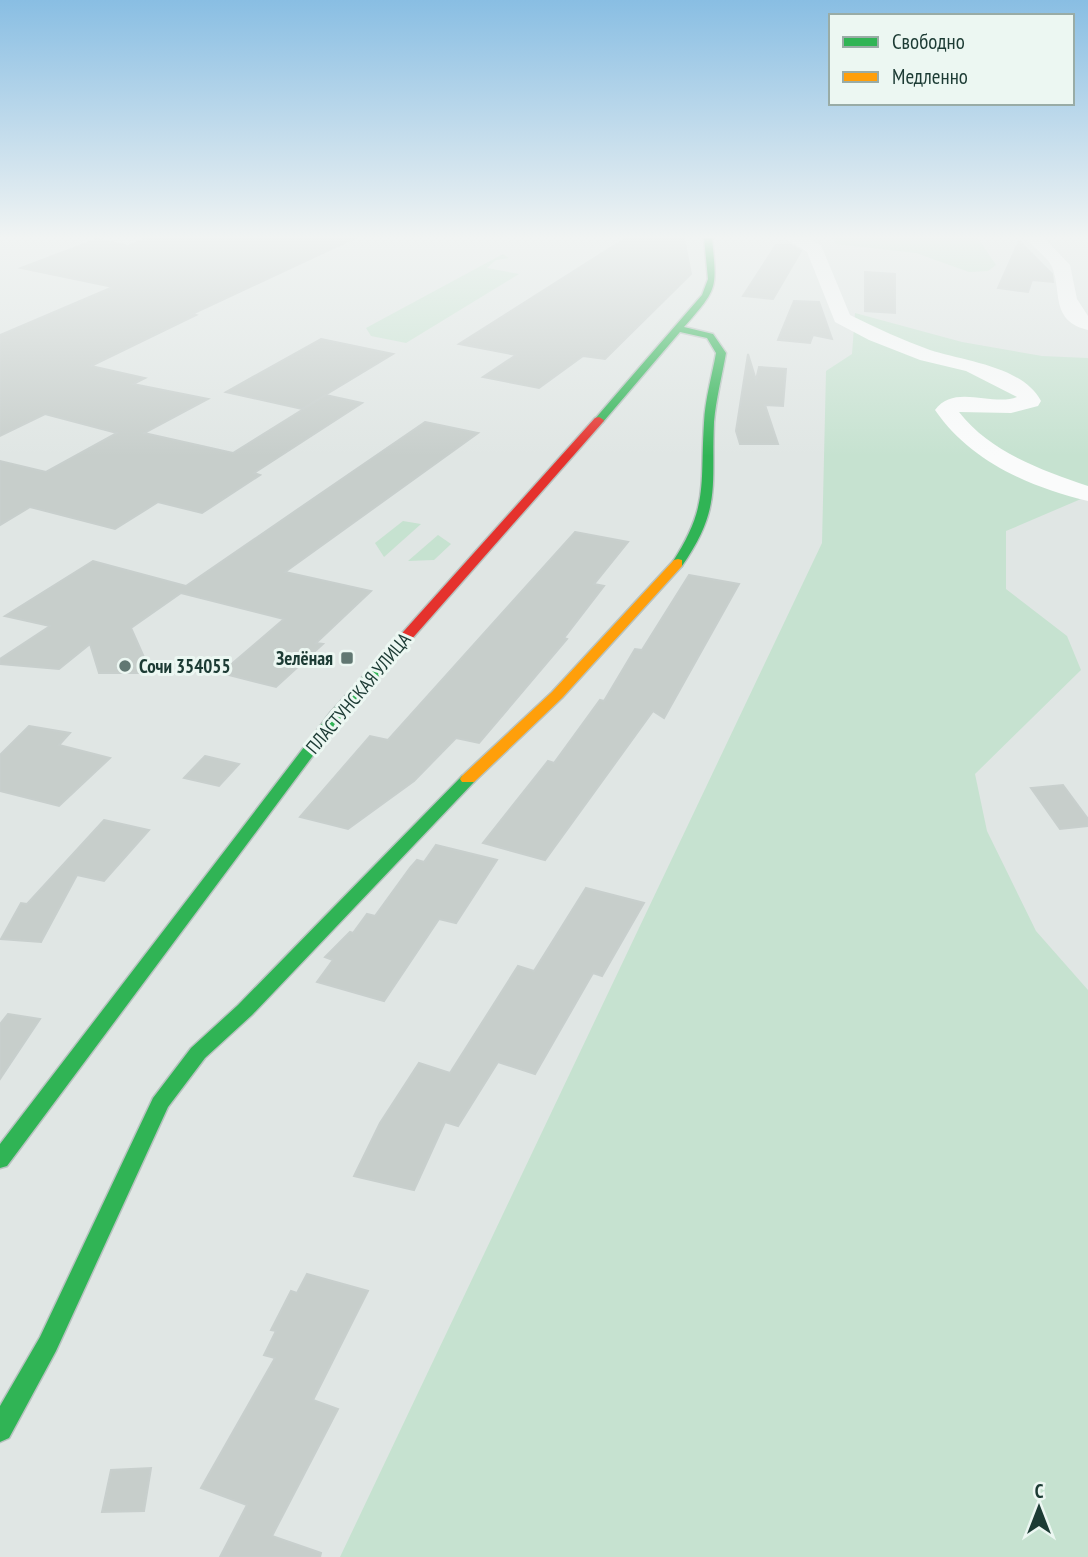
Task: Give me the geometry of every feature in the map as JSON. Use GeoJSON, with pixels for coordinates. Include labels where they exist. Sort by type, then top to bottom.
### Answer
{"type":"FeatureCollection","features":[{"type":"Feature","properties":{"kind":"main road","name":"ПЛАСТУНСКАЯ УЛИЦА"},"geometry":{"type":"LineString","coordinates":[[0,1160],[335,715],[694,311]]}},
{"type":"Feature","properties":{"kind":"main road"},"geometry":{"type":"LineString","coordinates":[[0,1430],[48,1344],[160,1103],[198,1053],[245,1010],[471,776],[557,695],[674,568],[698,535],[710,499],[709,422],[721,353],[710,336],[680,329]]}},
{"type":"Feature","properties":{"kind":"street"},"geometry":{"type":"LineString","coordinates":[[839,311],[842,318],[876,336],[927,356],[973,366],[1014,385],[1030,401],[1011,406],[957,403],[946,410],[962,430],[996,455],[1032,475],[1088,494]]}},
{"type":"Feature","properties":{"kind":"street"},"geometry":{"type":"LineString","coordinates":[[1071,311],[1088,324]]}},
{"type":"Feature","properties":{"kind":"green space"},"geometry":{"type":"Polygon","coordinates":[[[398,311],[459,311],[406,343],[371,336],[366,328],[398,311]]]}},
{"type":"Feature","properties":{"kind":"green space"},"geometry":{"type":"Polygon","coordinates":[[[855,313],[962,342],[1042,356],[1088,358],[1088,496],[1006,531],[1006,589],[1067,636],[1081,670],[975,774],[987,831],[1036,931],[1088,990],[1088,1557],[340,1557],[822,543],[826,371],[852,354],[855,313]]]}},
{"type":"Feature","properties":{"kind":"green space"},"geometry":{"type":"Polygon","coordinates":[[[403,521],[421,524],[384,557],[375,543],[403,521]]]}},
{"type":"Feature","properties":{"kind":"green space"},"geometry":{"type":"Polygon","coordinates":[[[438,535],[451,544],[434,560],[408,561],[438,535]]]}},
{"type":"Feature","properties":{"kind":"building"},"geometry":{"type":"Polygon","coordinates":[[[57,311],[199,311],[192,314],[196,315],[91,366],[145,378],[133,384],[208,399],[144,433],[233,453],[326,395],[362,403],[254,473],[260,475],[202,513],[158,502],[115,529],[30,507],[0,525],[0,461],[46,472],[117,433],[45,414],[0,436],[0,335],[57,311]]]}},
{"type":"Feature","properties":{"kind":"building"},"geometry":{"type":"Polygon","coordinates":[[[512,311],[654,311],[605,359],[583,356],[539,388],[483,377],[516,355],[459,344],[512,311]]]}},
{"type":"Feature","properties":{"kind":"building"},"geometry":{"type":"Polygon","coordinates":[[[790,311],[822,311],[832,339],[813,335],[810,343],[778,340],[790,311]]]}},
{"type":"Feature","properties":{"kind":"building"},"geometry":{"type":"Polygon","coordinates":[[[865,311],[895,311],[895,313],[865,311]]]}},
{"type":"Feature","properties":{"kind":"building"},"geometry":{"type":"Polygon","coordinates":[[[321,339],[393,354],[302,409],[226,392],[321,339]]]}},
{"type":"Feature","properties":{"kind":"building"},"geometry":{"type":"Polygon","coordinates":[[[748,354],[756,380],[759,367],[786,369],[783,406],[765,405],[778,444],[740,444],[736,431],[748,354]]]}},
{"type":"Feature","properties":{"kind":"building"},"geometry":{"type":"Polygon","coordinates":[[[425,422],[478,433],[285,572],[371,591],[316,643],[323,644],[276,687],[221,673],[284,619],[181,593],[131,628],[151,673],[99,673],[90,644],[59,669],[0,664],[0,659],[50,626],[5,616],[93,561],[186,586],[425,422]]]}},
{"type":"Feature","properties":{"kind":"building"},"geometry":{"type":"Polygon","coordinates":[[[575,532],[628,542],[594,584],[604,586],[564,638],[567,639],[479,743],[456,738],[414,781],[348,829],[300,817],[370,736],[388,740],[575,532]]]}},
{"type":"Feature","properties":{"kind":"building"},"geometry":{"type":"Polygon","coordinates":[[[689,575],[739,584],[664,718],[653,711],[545,860],[483,843],[548,761],[554,763],[600,700],[604,701],[635,649],[642,650],[689,575]]]}},
{"type":"Feature","properties":{"kind":"building"},"geometry":{"type":"Polygon","coordinates":[[[29,726],[70,733],[59,745],[110,758],[59,806],[0,791],[0,755],[29,726]]]}},
{"type":"Feature","properties":{"kind":"building"},"geometry":{"type":"Polygon","coordinates":[[[205,756],[239,764],[219,786],[184,778],[205,756]]]}},
{"type":"Feature","properties":{"kind":"building"},"geometry":{"type":"Polygon","coordinates":[[[1063,785],[1088,819],[1088,826],[1060,829],[1031,788],[1063,785]]]}},
{"type":"Feature","properties":{"kind":"building"},"geometry":{"type":"Polygon","coordinates":[[[104,820],[149,830],[104,881],[77,875],[41,942],[1,939],[21,903],[27,904],[104,820]]]}},
{"type":"Feature","properties":{"kind":"building"},"geometry":{"type":"Polygon","coordinates":[[[436,845],[497,860],[456,923],[439,919],[384,1001],[317,982],[333,960],[325,957],[350,932],[353,933],[367,914],[375,916],[410,868],[417,860],[424,862],[436,845]]]}},
{"type":"Feature","properties":{"kind":"building"},"geometry":{"type":"Polygon","coordinates":[[[586,888],[644,903],[602,976],[593,973],[535,1074],[498,1062],[458,1126],[445,1122],[414,1190],[354,1176],[380,1123],[419,1063],[450,1073],[518,966],[534,971],[586,888]]]}},
{"type":"Feature","properties":{"kind":"building"},"geometry":{"type":"Polygon","coordinates":[[[8,1014],[40,1019],[0,1079],[0,1024],[8,1014]]]}},
{"type":"Feature","properties":{"kind":"building"},"geometry":{"type":"Polygon","coordinates":[[[307,1274],[368,1291],[313,1400],[338,1409],[272,1536],[321,1553],[320,1557],[220,1557],[247,1505],[201,1488],[275,1358],[264,1355],[276,1331],[271,1330],[291,1291],[297,1293],[307,1274]]]}},
{"type":"Feature","properties":{"kind":"building"},"geometry":{"type":"Polygon","coordinates":[[[151,1468],[144,1511],[102,1512],[111,1470],[151,1468]]]}},
{"type":"Feature","properties":{"kind":"traffic: fast"},"geometry":{"type":"LineString","coordinates":[[599,420],[693,311]]}},
{"type":"Feature","properties":{"kind":"traffic: fast"},"geometry":{"type":"LineString","coordinates":[[678,563],[700,526],[708,496],[710,414],[721,353],[710,336],[680,329]]}},
{"type":"Feature","properties":{"kind":"traffic: fast"},"geometry":{"type":"LineString","coordinates":[[0,1160],[336,715],[383,663]]}},
{"type":"Feature","properties":{"kind":"traffic: fast"},"geometry":{"type":"LineString","coordinates":[[0,1430],[48,1344],[160,1103],[198,1053],[245,1010],[468,779]]}},
{"type":"Feature","properties":{"kind":"traffic: slow"},"geometry":{"type":"LineString","coordinates":[[468,779],[557,695],[678,563]]}},
{"type":"Feature","properties":{"kind":"traffic: jam"},"geometry":{"type":"LineString","coordinates":[[383,663],[599,420]]}},
{"type":"Feature","properties":{"kind":"place","name":"Зелёная"},"geometry":{"type":"Point","coordinates":[347,658]}},
{"type":"Feature","properties":{"kind":"place","name":"Сочи 354055"},"geometry":{"type":"Point","coordinates":[125,666]}}]}
